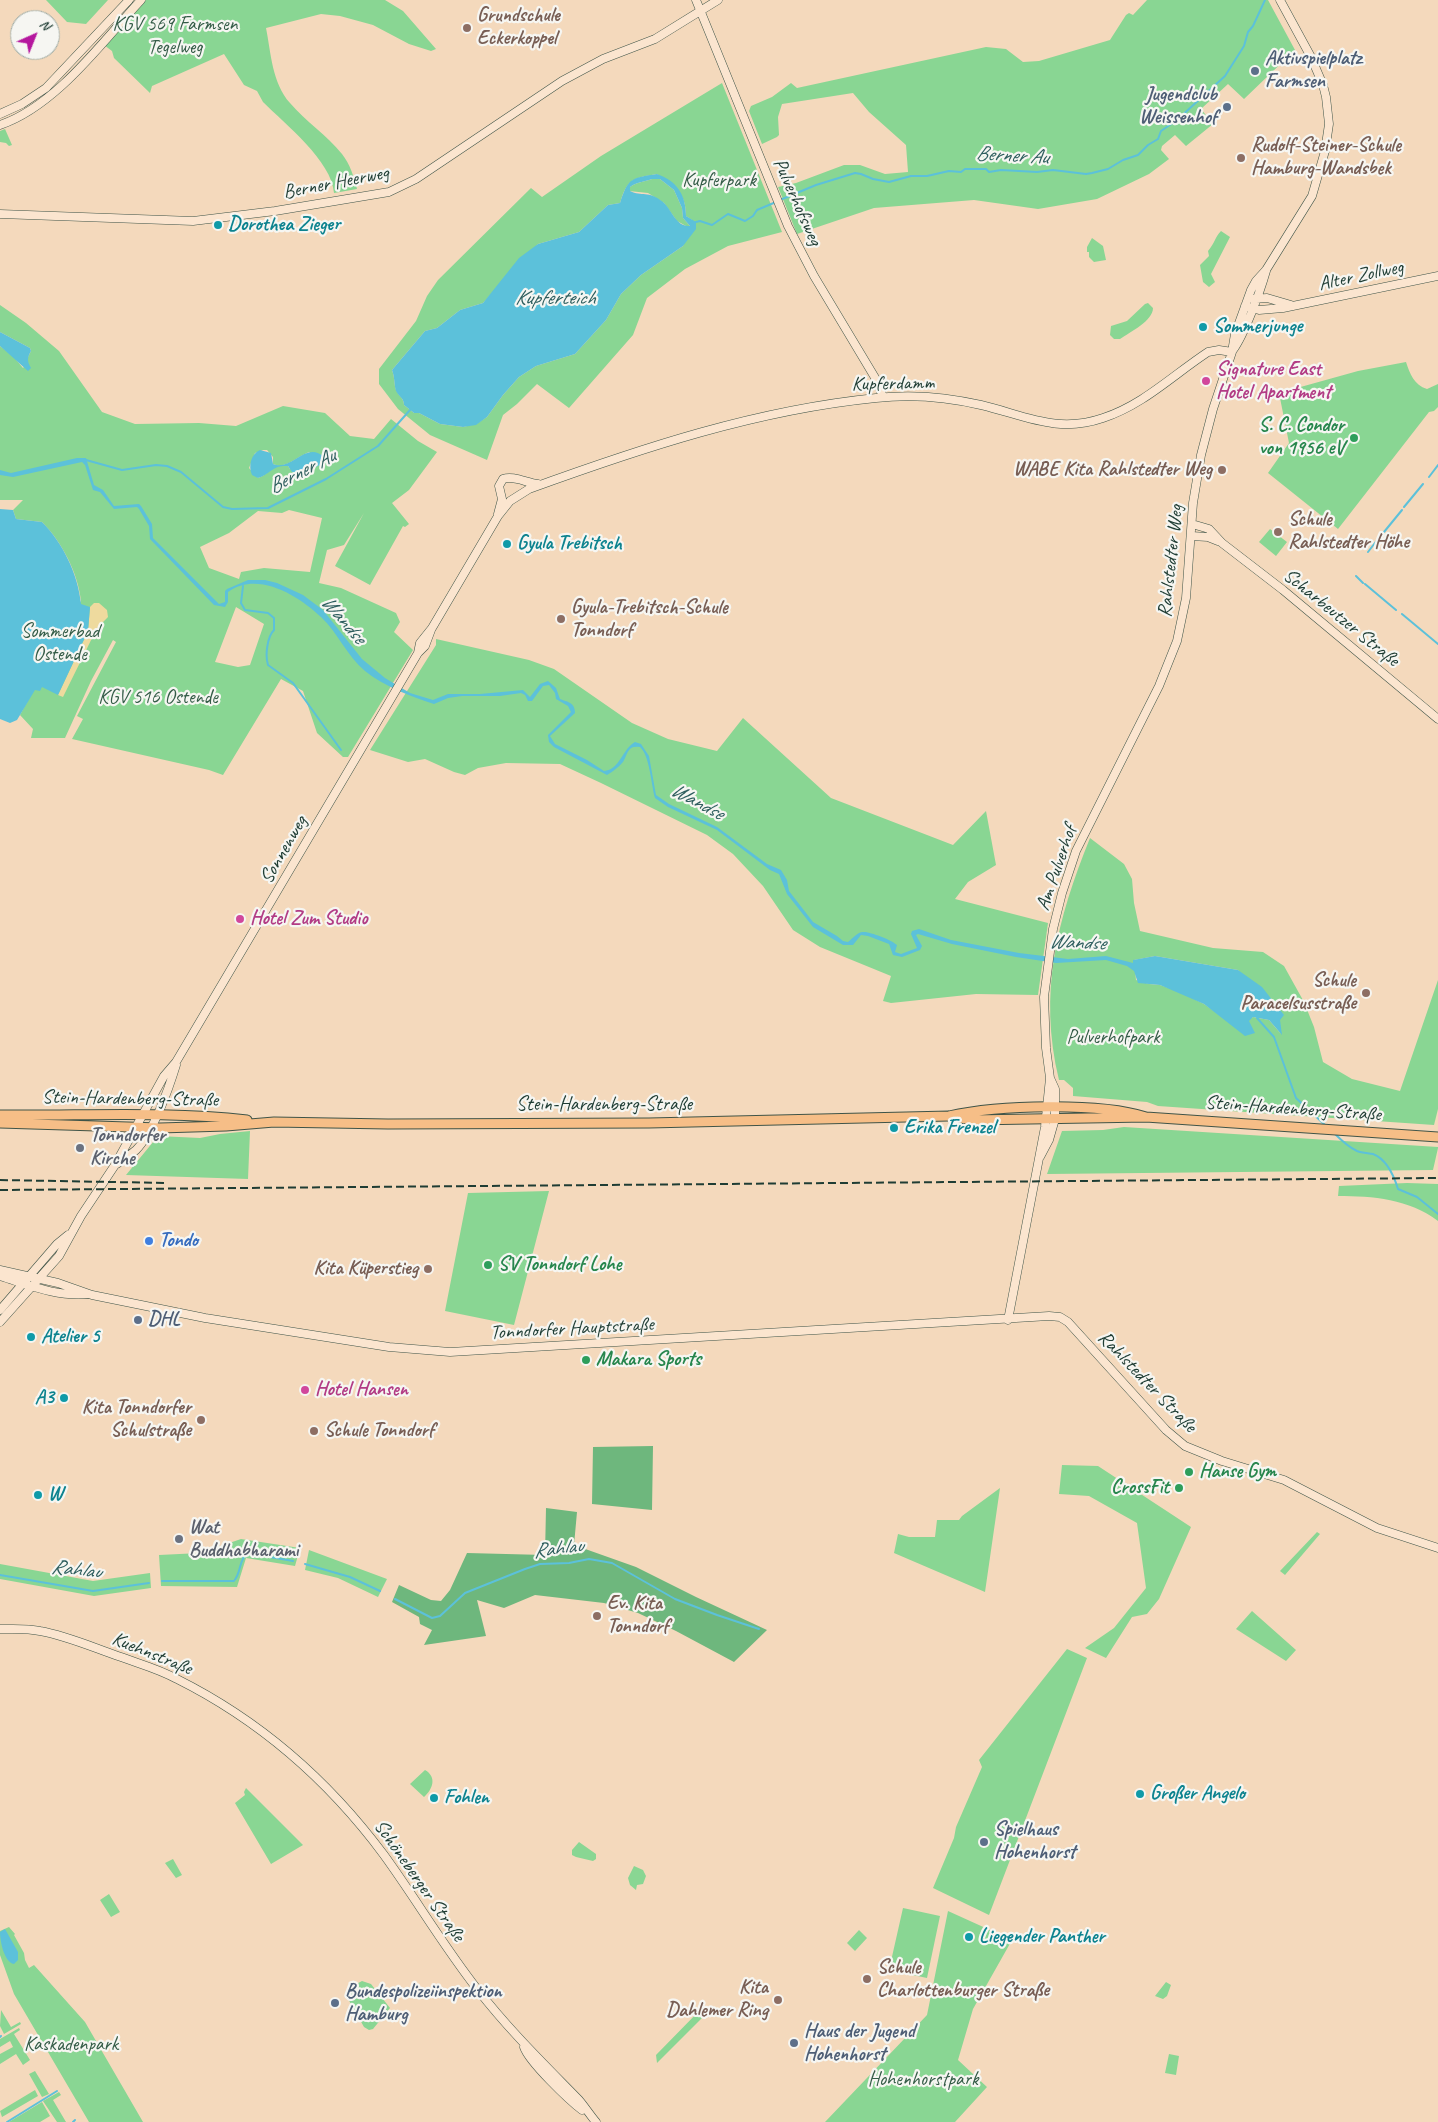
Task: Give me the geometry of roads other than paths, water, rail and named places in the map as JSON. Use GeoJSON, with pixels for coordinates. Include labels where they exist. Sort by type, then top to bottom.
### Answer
{"type":"FeatureCollection","features":[{"type":"Feature","properties":{"kind":"main road","name":"Stein-Hardenberg-Straße"},"geometry":{"type":"LineString","coordinates":[[949,1116],[972,1110],[1052,1108],[1131,1112],[1146,1117]]}},
{"type":"Feature","properties":{"kind":"main road","name":"Stein-Hardenberg-Straße"},"geometry":{"type":"LineString","coordinates":[[0,1115],[224,1117],[258,1122]]}},
{"type":"Feature","properties":{"kind":"main road","name":"Stein-Hardenberg-Straße"},"geometry":{"type":"LineString","coordinates":[[0,1124],[150,1127],[226,1126],[258,1122],[649,1123],[949,1116],[973,1120],[1146,1117],[1438,1137]]}},
{"type":"Feature","properties":{"kind":"street"},"geometry":{"type":"LineString","coordinates":[[0,114],[22,104],[46,88],[130,0]]}},
{"type":"Feature","properties":{"kind":"street"},"geometry":{"type":"LineString","coordinates":[[0,125],[28,110],[53,93],[141,0]]}},
{"type":"Feature","properties":{"kind":"street","name":"Pulverhofsweg"},"geometry":{"type":"LineString","coordinates":[[696,0],[777,202],[803,258],[877,381],[883,397]]}},
{"type":"Feature","properties":{"kind":"street","name":"Berner Heerweg"},"geometry":{"type":"LineString","coordinates":[[0,214],[193,221],[275,211],[389,192],[416,179],[568,77],[603,59],[655,39],[718,0]]}},
{"type":"Feature","properties":{"kind":"street","name":"Rahlstedter Weg"},"geometry":{"type":"LineString","coordinates":[[1105,792],[1159,686],[1177,641],[1186,598],[1193,503],[1201,455],[1213,409],[1232,352],[1238,342],[1256,280],[1266,270],[1312,196],[1326,144],[1329,124],[1326,97],[1311,57],[1280,0]]}},
{"type":"Feature","properties":{"kind":"street","name":"Rahlstedter Weg"},"geometry":{"type":"LineString","coordinates":[[1248,306],[1256,298],[1266,270]]}},
{"type":"Feature","properties":{"kind":"street","name":"Alter Zollweg"},"geometry":{"type":"LineString","coordinates":[[1248,306],[1264,310],[1282,308],[1438,276]]}},
{"type":"Feature","properties":{"kind":"street"},"geometry":{"type":"LineString","coordinates":[[1262,283],[1267,298]]}},
{"type":"Feature","properties":{"kind":"street","name":"Alter Zollweg"},"geometry":{"type":"LineString","coordinates":[[1256,298],[1267,298],[1291,305]]}},
{"type":"Feature","properties":{"kind":"street","name":"Kupferdamm"},"geometry":{"type":"LineString","coordinates":[[516,496],[542,484],[660,443],[699,432],[802,409],[848,401],[883,397],[943,399],[982,405],[1043,423],[1084,423],[1136,404],[1208,352],[1219,350],[1232,352]]}},
{"type":"Feature","properties":{"kind":"street"},"geometry":{"type":"LineString","coordinates":[[517,479],[521,487],[516,496],[508,499],[502,494],[499,487],[502,480],[511,477],[517,479],[528,483],[542,484]]}},
{"type":"Feature","properties":{"kind":"street","name":"Sonnenweg"},"geometry":{"type":"LineString","coordinates":[[498,516],[502,494]]}},
{"type":"Feature","properties":{"kind":"street","name":"Sonnenweg"},"geometry":{"type":"LineString","coordinates":[[0,1322],[59,1256],[70,1234],[115,1165],[164,1076],[176,1062],[418,653],[427,642],[432,628],[498,516],[516,496]]}},
{"type":"Feature","properties":{"kind":"street","name":"Scharbeutzer Straße"},"geometry":{"type":"LineString","coordinates":[[1192,524],[1209,529],[1222,543],[1283,590],[1438,719]]}},
{"type":"Feature","properties":{"kind":"street","name":"Scharbeutzer Straße"},"geometry":{"type":"LineString","coordinates":[[1191,536],[1208,537],[1222,543]]}},
{"type":"Feature","properties":{"kind":"street","name":"Am Pulverhof"},"geometry":{"type":"LineString","coordinates":[[1008,1320],[1022,1238],[1040,1157],[1050,1140],[1052,1108],[1044,1014],[1047,964],[1053,929],[1062,893],[1076,851],[1105,792]]}},
{"type":"Feature","properties":{"kind":"street","name":"Sonnenweg"},"geometry":{"type":"LineString","coordinates":[[115,1165],[135,1150],[150,1127],[169,1086],[176,1062]]}},
{"type":"Feature","properties":{"kind":"street","name":"Sonnenweg"},"geometry":{"type":"LineString","coordinates":[[0,1310],[57,1244],[70,1234]]}},
{"type":"Feature","properties":{"kind":"street","name":"Tonndorfer Hauptstraße"},"geometry":{"type":"LineString","coordinates":[[0,1270],[40,1278],[79,1289],[88,1294]]}},
{"type":"Feature","properties":{"kind":"street","name":"Tonndorfer Hauptstraße"},"geometry":{"type":"LineString","coordinates":[[0,1276],[31,1287],[65,1294],[88,1294],[205,1318],[389,1347],[450,1352],[1008,1320],[1049,1316],[1062,1318]]}},
{"type":"Feature","properties":{"kind":"street","name":"Rahlstedter Straße"},"geometry":{"type":"LineString","coordinates":[[1062,1318],[1068,1322],[1166,1430],[1185,1446],[1222,1461],[1284,1480],[1377,1528],[1438,1548]]}},
{"type":"Feature","properties":{"kind":"street","name":"Kuehnstraße"},"geometry":{"type":"LineString","coordinates":[[0,1629],[39,1630],[159,1670],[218,1702],[279,1744]]}},
{"type":"Feature","properties":{"kind":"street","name":"Schöneberger Straße"},"geometry":{"type":"LineString","coordinates":[[279,1744],[316,1776],[364,1830],[402,1881],[444,1945],[478,1990],[524,2045],[529,2056],[591,2120]]}},
{"type":"Feature","properties":{"kind":"water","name":"Kupferteich"},"geometry":{"type":"Polygon","coordinates":[[[657,174],[675,185],[682,195],[686,216],[696,222],[696,229],[683,246],[641,275],[621,294],[606,320],[575,354],[536,366],[519,377],[487,417],[476,425],[463,427],[440,424],[419,413],[414,413],[404,405],[396,391],[392,370],[425,331],[437,328],[460,310],[483,303],[519,258],[538,244],[579,232],[608,205],[620,203],[628,184],[636,178],[657,174]],[[652,179],[635,184],[630,187],[630,191],[658,198],[681,224],[690,226],[683,218],[682,208],[674,190],[660,179],[652,179]]]}},
{"type":"Feature","properties":{"kind":"water"},"geometry":{"type":"Polygon","coordinates":[[[0,332],[30,348],[28,360],[31,368],[28,371],[0,346],[0,332]]]}},
{"type":"Feature","properties":{"kind":"water"},"geometry":{"type":"Polygon","coordinates":[[[260,450],[271,453],[273,464],[280,465],[311,452],[324,457],[323,463],[320,465],[299,473],[292,472],[288,466],[283,466],[275,468],[258,478],[252,475],[250,464],[254,454],[260,450]]]}},
{"type":"Feature","properties":{"kind":"water"},"geometry":{"type":"Polygon","coordinates":[[[77,458],[86,458],[94,485],[103,490],[114,506],[139,504],[141,506],[152,524],[153,538],[219,604],[225,602],[225,591],[227,589],[248,580],[265,580],[277,583],[303,595],[323,610],[362,659],[385,678],[410,693],[433,700],[448,694],[480,694],[523,690],[530,697],[540,684],[548,681],[556,688],[560,699],[570,703],[575,709],[575,713],[550,736],[555,744],[604,771],[614,767],[627,749],[635,742],[641,744],[649,756],[656,795],[669,804],[717,827],[767,864],[781,870],[787,880],[789,891],[813,922],[843,941],[848,942],[862,932],[870,933],[897,945],[895,952],[901,954],[917,948],[911,934],[912,931],[919,929],[951,940],[1019,953],[1068,959],[1106,956],[1133,963],[1133,960],[1155,956],[1238,970],[1262,987],[1284,1015],[1280,1020],[1282,1035],[1269,1020],[1253,1017],[1249,1021],[1255,1033],[1245,1036],[1204,1004],[1160,985],[1138,983],[1134,971],[1127,966],[1106,960],[1056,963],[952,944],[918,934],[916,935],[922,946],[920,950],[902,957],[893,955],[889,944],[868,936],[861,935],[853,945],[843,945],[813,927],[787,894],[779,874],[770,870],[717,830],[668,807],[655,798],[648,763],[640,747],[630,749],[623,762],[607,775],[554,747],[549,742],[548,735],[571,712],[568,706],[556,699],[555,693],[549,685],[543,686],[532,701],[528,701],[525,695],[521,693],[500,696],[462,696],[448,698],[434,704],[416,698],[389,686],[365,671],[321,617],[301,601],[278,588],[252,584],[240,586],[228,592],[228,602],[225,607],[214,605],[150,539],[149,526],[137,507],[114,509],[100,492],[93,490],[85,465],[82,462],[13,477],[0,475],[0,470],[11,473],[77,458]]]}},
{"type":"Feature","properties":{"kind":"water"},"geometry":{"type":"Polygon","coordinates":[[[0,509],[13,510],[16,519],[42,522],[50,530],[63,549],[73,570],[81,604],[90,607],[88,631],[58,695],[42,687],[40,691],[35,690],[17,720],[10,723],[0,719],[0,509]]]}},
{"type":"Feature","properties":{"kind":"water"},"geometry":{"type":"Polygon","coordinates":[[[5,1929],[18,1952],[18,1960],[14,1964],[5,1955],[2,1946],[0,1932],[5,1929]]]}},
{"type":"Feature","properties":{"kind":"waterway","name":"Berner Au"},"geometry":{"type":"LineString","coordinates":[[780,200],[816,185],[855,173],[889,182],[911,176],[927,176],[949,171],[961,172],[965,169],[986,169],[989,172],[1001,170],[1037,172],[1053,170],[1086,174],[1108,169],[1123,160],[1138,155],[1148,145],[1158,139],[1161,131],[1177,120],[1225,76],[1244,46],[1248,32],[1253,26],[1265,0]]}},
{"type":"Feature","properties":{"kind":"waterway","name":"Berner Au"},"geometry":{"type":"LineString","coordinates":[[696,222],[700,221],[712,225],[728,214],[745,221],[753,216],[757,210],[776,202]]}},
{"type":"Feature","properties":{"kind":"waterway","name":"Berner Au"},"geometry":{"type":"LineString","coordinates":[[86,460],[122,470],[156,465],[167,466],[181,472],[223,507],[232,509],[268,508],[326,479],[378,446],[410,410]]}},
{"type":"Feature","properties":{"kind":"waterway"},"geometry":{"type":"LineString","coordinates":[[1429,477],[1438,465]]}},
{"type":"Feature","properties":{"kind":"waterway"},"geometry":{"type":"LineString","coordinates":[[1404,507],[1423,484]]}},
{"type":"Feature","properties":{"kind":"waterway"},"geometry":{"type":"LineString","coordinates":[[1384,532],[1402,510]]}},
{"type":"Feature","properties":{"kind":"waterway"},"geometry":{"type":"LineString","coordinates":[[1368,552],[1381,535]]}},
{"type":"Feature","properties":{"kind":"waterway"},"geometry":{"type":"LineString","coordinates":[[1356,576],[1363,583]]}},
{"type":"Feature","properties":{"kind":"waterway"},"geometry":{"type":"LineString","coordinates":[[1365,584],[1396,610]]}},
{"type":"Feature","properties":{"kind":"waterway"},"geometry":{"type":"LineString","coordinates":[[243,586],[241,603],[245,610],[268,613],[274,618],[274,630],[267,647],[268,665],[293,683],[341,750]]}},
{"type":"Feature","properties":{"kind":"waterway"},"geometry":{"type":"LineString","coordinates":[[1402,614],[1438,644]]}},
{"type":"Feature","properties":{"kind":"waterway","name":"Wandse"},"geometry":{"type":"LineString","coordinates":[[1257,1018],[1274,1037],[1296,1098],[1325,1125]]}},
{"type":"Feature","properties":{"kind":"waterway","name":"Wandse"},"geometry":{"type":"LineString","coordinates":[[1334,1133],[1354,1149],[1378,1156],[1389,1168],[1398,1189],[1417,1197],[1438,1214]]}},
{"type":"Feature","properties":{"kind":"waterway","name":"Rahlau"},"geometry":{"type":"LineString","coordinates":[[162,1581],[234,1581],[242,1560],[247,1553],[293,1561]]}},
{"type":"Feature","properties":{"kind":"waterway","name":"Rahlau"},"geometry":{"type":"LineString","coordinates":[[395,1599],[432,1618],[440,1616],[465,1593],[525,1569],[540,1564],[569,1563],[589,1559],[612,1563],[675,1599],[759,1629]]}},
{"type":"Feature","properties":{"kind":"waterway","name":"Rahlau"},"geometry":{"type":"LineString","coordinates":[[305,1564],[350,1577],[380,1591]]}},
{"type":"Feature","properties":{"kind":"waterway","name":"Rahlau"},"geometry":{"type":"LineString","coordinates":[[0,1575],[93,1591],[149,1583]]}},
{"type":"Feature","properties":{"kind":"waterway"},"geometry":{"type":"LineString","coordinates":[[7,2122],[57,2091]]}},
{"type":"Feature","properties":{"kind":"railway"},"geometry":{"type":"LineString","coordinates":[[0,1190],[1438,1178]]}},
{"type":"Feature","properties":{"kind":"railway"},"geometry":{"type":"LineString","coordinates":[[0,1180],[168,1183]]}},
{"type":"Feature","properties":{"kind":"place","name":"Grundschule Eckerkoppel"},"geometry":{"type":"Point","coordinates":[467,28]}},
{"type":"Feature","properties":{"kind":"place","name":"Aktivspielplatz Farmsen"},"geometry":{"type":"Point","coordinates":[1255,71]}},
{"type":"Feature","properties":{"kind":"place","name":"Jugendclub Weissenhof"},"geometry":{"type":"Point","coordinates":[1227,107]}},
{"type":"Feature","properties":{"kind":"place","name":"Rudolf-Steiner-Schule Hamburg-Wandsbek"},"geometry":{"type":"Point","coordinates":[1241,158]}},
{"type":"Feature","properties":{"kind":"place","name":"Dorothea Zieger"},"geometry":{"type":"Point","coordinates":[218,225]}},
{"type":"Feature","properties":{"kind":"place","name":"Sommerjunge"},"geometry":{"type":"Point","coordinates":[1203,327]}},
{"type":"Feature","properties":{"kind":"place","name":"Signature East Hotel Apartment"},"geometry":{"type":"Point","coordinates":[1206,381]}},
{"type":"Feature","properties":{"kind":"place","name":"S. C. Condor von 1956 eV"},"geometry":{"type":"Point","coordinates":[1354,438]}},
{"type":"Feature","properties":{"kind":"place","name":"WABE Kita Rahlstedter Weg"},"geometry":{"type":"Point","coordinates":[1222,470]}},
{"type":"Feature","properties":{"kind":"place","name":"Schule Rahlstedter Höhe"},"geometry":{"type":"Point","coordinates":[1278,532]}},
{"type":"Feature","properties":{"kind":"place","name":"Gyula Trebitsch"},"geometry":{"type":"Point","coordinates":[507,544]}},
{"type":"Feature","properties":{"kind":"place","name":"Gyula-Trebitsch-Schule Tonndorf"},"geometry":{"type":"Point","coordinates":[561,619]}},
{"type":"Feature","properties":{"kind":"place","name":"Hotel Zum Studio"},"geometry":{"type":"Point","coordinates":[240,919]}},
{"type":"Feature","properties":{"kind":"place","name":"Schule Paracelsusstraße"},"geometry":{"type":"Point","coordinates":[1366,993]}},
{"type":"Feature","properties":{"kind":"place","name":"Erika Frenzel"},"geometry":{"type":"Point","coordinates":[894,1128]}},
{"type":"Feature","properties":{"kind":"place","name":"Tonndorfer Kirche"},"geometry":{"type":"Point","coordinates":[80,1148]}},
{"type":"Feature","properties":{"kind":"place","name":"Tondo"},"geometry":{"type":"Point","coordinates":[149,1241]}},
{"type":"Feature","properties":{"kind":"place","name":"SV Tonndorf Lohe"},"geometry":{"type":"Point","coordinates":[488,1265]}},
{"type":"Feature","properties":{"kind":"place","name":"Kita Küperstieg"},"geometry":{"type":"Point","coordinates":[428,1269]}},
{"type":"Feature","properties":{"kind":"place","name":"DHL"},"geometry":{"type":"Point","coordinates":[138,1320]}},
{"type":"Feature","properties":{"kind":"place","name":"Atelier 5"},"geometry":{"type":"Point","coordinates":[31,1337]}},
{"type":"Feature","properties":{"kind":"place","name":"Makara Sports"},"geometry":{"type":"Point","coordinates":[586,1360]}},
{"type":"Feature","properties":{"kind":"place","name":"Hotel Hansen"},"geometry":{"type":"Point","coordinates":[305,1390]}},
{"type":"Feature","properties":{"kind":"place","name":"A3"},"geometry":{"type":"Point","coordinates":[64,1398]}},
{"type":"Feature","properties":{"kind":"place","name":"Kita Tonndorfer Schulstraße"},"geometry":{"type":"Point","coordinates":[201,1420]}},
{"type":"Feature","properties":{"kind":"place","name":"Schule Tonndorf"},"geometry":{"type":"Point","coordinates":[314,1431]}},
{"type":"Feature","properties":{"kind":"place","name":"Hanse Gym"},"geometry":{"type":"Point","coordinates":[1189,1472]}},
{"type":"Feature","properties":{"kind":"place","name":"CrossFit"},"geometry":{"type":"Point","coordinates":[1179,1488]}},
{"type":"Feature","properties":{"kind":"place","name":"W"},"geometry":{"type":"Point","coordinates":[38,1495]}},
{"type":"Feature","properties":{"kind":"place","name":"Wat Buddhabharami"},"geometry":{"type":"Point","coordinates":[179,1539]}},
{"type":"Feature","properties":{"kind":"place","name":"Ev. Kita Tonndorf"},"geometry":{"type":"Point","coordinates":[597,1616]}},
{"type":"Feature","properties":{"kind":"place","name":"Großer Angelo"},"geometry":{"type":"Point","coordinates":[1140,1794]}},
{"type":"Feature","properties":{"kind":"place","name":"Fohlen"},"geometry":{"type":"Point","coordinates":[434,1798]}},
{"type":"Feature","properties":{"kind":"place","name":"Spielhaus Hohenhorst"},"geometry":{"type":"Point","coordinates":[984,1842]}},
{"type":"Feature","properties":{"kind":"place","name":"Liegender Panther"},"geometry":{"type":"Point","coordinates":[969,1937]}},
{"type":"Feature","properties":{"kind":"place","name":"Schule Charlottenburger Straße"},"geometry":{"type":"Point","coordinates":[867,1979]}},
{"type":"Feature","properties":{"kind":"place","name":"Kita Dahlemer Ring"},"geometry":{"type":"Point","coordinates":[778,2000]}},
{"type":"Feature","properties":{"kind":"place","name":"Bundespolizeiinspektion Hamburg"},"geometry":{"type":"Point","coordinates":[335,2003]}},
{"type":"Feature","properties":{"kind":"place","name":"Haus der Jugend Hohenhorst"},"geometry":{"type":"Point","coordinates":[794,2043]}},
{"type":"Feature","properties":{"kind":"park label","name":"KGV 569 Farmsen Tegelweg"},"geometry":{"type":"Point","coordinates":[175,36]}},
{"type":"Feature","properties":{"kind":"park label","name":"Kupferpark"},"geometry":{"type":"Point","coordinates":[719,181]}},
{"type":"Feature","properties":{"kind":"park label","name":"Sommerbad Ostende"},"geometry":{"type":"Point","coordinates":[60,644]}},
{"type":"Feature","properties":{"kind":"park label","name":"KGV 516 Ostende"},"geometry":{"type":"Point","coordinates":[158,698]}},
{"type":"Feature","properties":{"kind":"park label","name":"Pulverhofpark"},"geometry":{"type":"Point","coordinates":[1113,1038]}},
{"type":"Feature","properties":{"kind":"park label","name":"Kaskadenpark"},"geometry":{"type":"Point","coordinates":[71,2045]}},
{"type":"Feature","properties":{"kind":"park label","name":"Hohenhorstpark"},"geometry":{"type":"Point","coordinates":[923,2080]}}]}
